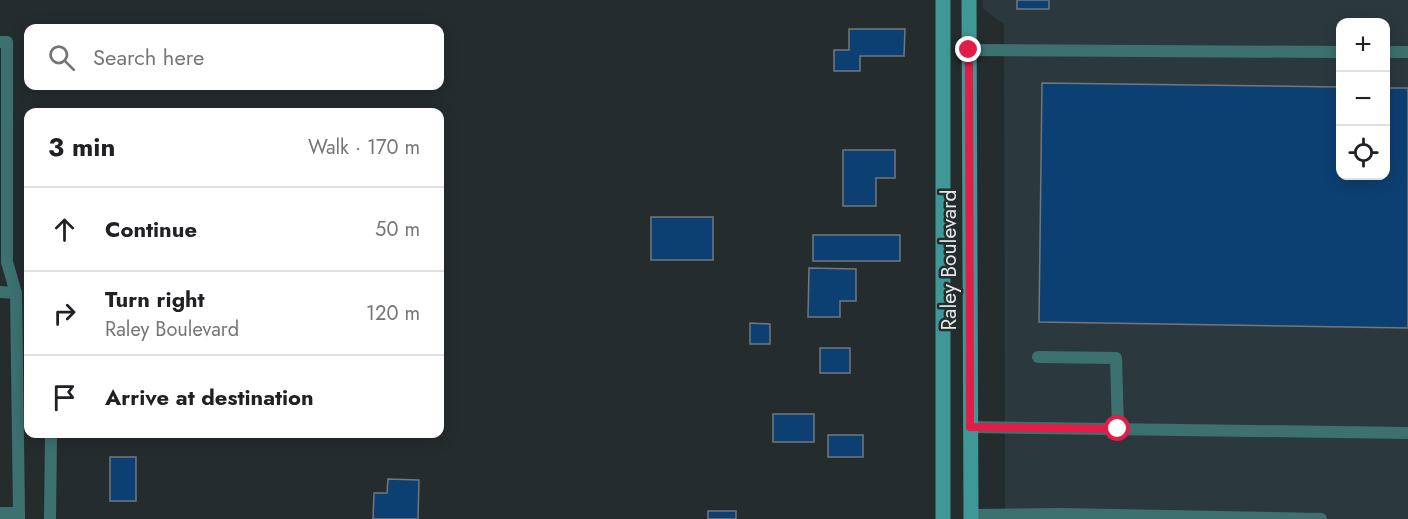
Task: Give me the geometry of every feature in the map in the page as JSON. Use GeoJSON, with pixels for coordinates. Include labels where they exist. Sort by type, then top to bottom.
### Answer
{"type":"FeatureCollection","features":[{"type":"Feature","properties":{"kind":"street","name":"Raley Boulevard"},"geometry":{"type":"LineString","coordinates":[[943,0],[944,519]]}},
{"type":"Feature","properties":{"kind":"street","name":"Raley Boulevard"},"geometry":{"type":"LineString","coordinates":[[969,0],[971,517]]}},
{"type":"Feature","properties":{"kind":"lane"},"geometry":{"type":"LineString","coordinates":[[0,42],[7,42],[3,95],[3,159],[7,262],[16,293],[19,516],[0,513]]}},
{"type":"Feature","properties":{"kind":"lane"},"geometry":{"type":"LineString","coordinates":[[969,50],[1336,52]]}},
{"type":"Feature","properties":{"kind":"lane"},"geometry":{"type":"LineString","coordinates":[[1390,52],[1408,52]]}},
{"type":"Feature","properties":{"kind":"lane"},"geometry":{"type":"LineString","coordinates":[[0,292],[16,293]]}},
{"type":"Feature","properties":{"kind":"lane"},"geometry":{"type":"LineString","coordinates":[[1038,357],[1116,358],[1118,429]]}},
{"type":"Feature","properties":{"kind":"lane"},"geometry":{"type":"LineString","coordinates":[[970,427],[1408,433]]}},
{"type":"Feature","properties":{"kind":"lane"},"geometry":{"type":"LineString","coordinates":[[50,519],[51,438]]}},
{"type":"Feature","properties":{"kind":"lane"},"geometry":{"type":"LineString","coordinates":[[971,517],[1062,514],[1321,519]]}},
{"type":"Feature","properties":{"kind":"shaded area"},"geometry":{"type":"Polygon","coordinates":[[[983,0],[1408,0],[1408,519],[1005,519],[1004,24],[983,9],[983,0]]]}},
{"type":"Feature","properties":{"kind":"building"},"geometry":{"type":"Polygon","coordinates":[[[1017,0],[1049,0],[1049,9],[1017,9],[1017,0]]]}},
{"type":"Feature","properties":{"kind":"building"},"geometry":{"type":"Polygon","coordinates":[[[849,29],[905,29],[904,56],[860,56],[860,71],[834,71],[834,50],[849,50],[849,29]]]}},
{"type":"Feature","properties":{"kind":"building"},"geometry":{"type":"Polygon","coordinates":[[[1042,83],[1336,87],[1336,180],[1390,180],[1390,88],[1408,88],[1408,328],[1039,322],[1042,83]]]}},
{"type":"Feature","properties":{"kind":"building"},"geometry":{"type":"Polygon","coordinates":[[[843,150],[895,150],[895,178],[876,178],[876,206],[843,206],[843,150]]]}},
{"type":"Feature","properties":{"kind":"building"},"geometry":{"type":"Polygon","coordinates":[[[651,217],[713,217],[713,260],[651,260],[651,217]]]}},
{"type":"Feature","properties":{"kind":"building"},"geometry":{"type":"Polygon","coordinates":[[[813,235],[900,235],[900,261],[813,261],[813,235]]]}},
{"type":"Feature","properties":{"kind":"building"},"geometry":{"type":"Polygon","coordinates":[[[809,268],[856,269],[856,301],[840,301],[840,317],[808,317],[809,268]]]}},
{"type":"Feature","properties":{"kind":"building"},"geometry":{"type":"Polygon","coordinates":[[[750,323],[770,324],[770,344],[750,344],[750,323]]]}},
{"type":"Feature","properties":{"kind":"building"},"geometry":{"type":"Polygon","coordinates":[[[820,348],[850,348],[850,373],[820,373],[820,348]]]}},
{"type":"Feature","properties":{"kind":"building"},"geometry":{"type":"Polygon","coordinates":[[[773,414],[814,414],[814,442],[773,442],[773,414]]]}},
{"type":"Feature","properties":{"kind":"building"},"geometry":{"type":"Polygon","coordinates":[[[828,435],[863,435],[863,457],[828,457],[828,435]]]}},
{"type":"Feature","properties":{"kind":"building"},"geometry":{"type":"Polygon","coordinates":[[[110,457],[136,457],[136,501],[110,501],[110,457]]]}},
{"type":"Feature","properties":{"kind":"building"},"geometry":{"type":"Polygon","coordinates":[[[388,479],[419,480],[418,519],[373,519],[374,493],[387,493],[388,479]]]}},
{"type":"Feature","properties":{"kind":"building"},"geometry":{"type":"Polygon","coordinates":[[[708,511],[736,511],[736,519],[708,519],[708,511]]]}},
{"type":"Feature","properties":{"kind":"route"},"geometry":{"type":"LineString","coordinates":[[969,50],[970,427],[1118,429]]}}]}
